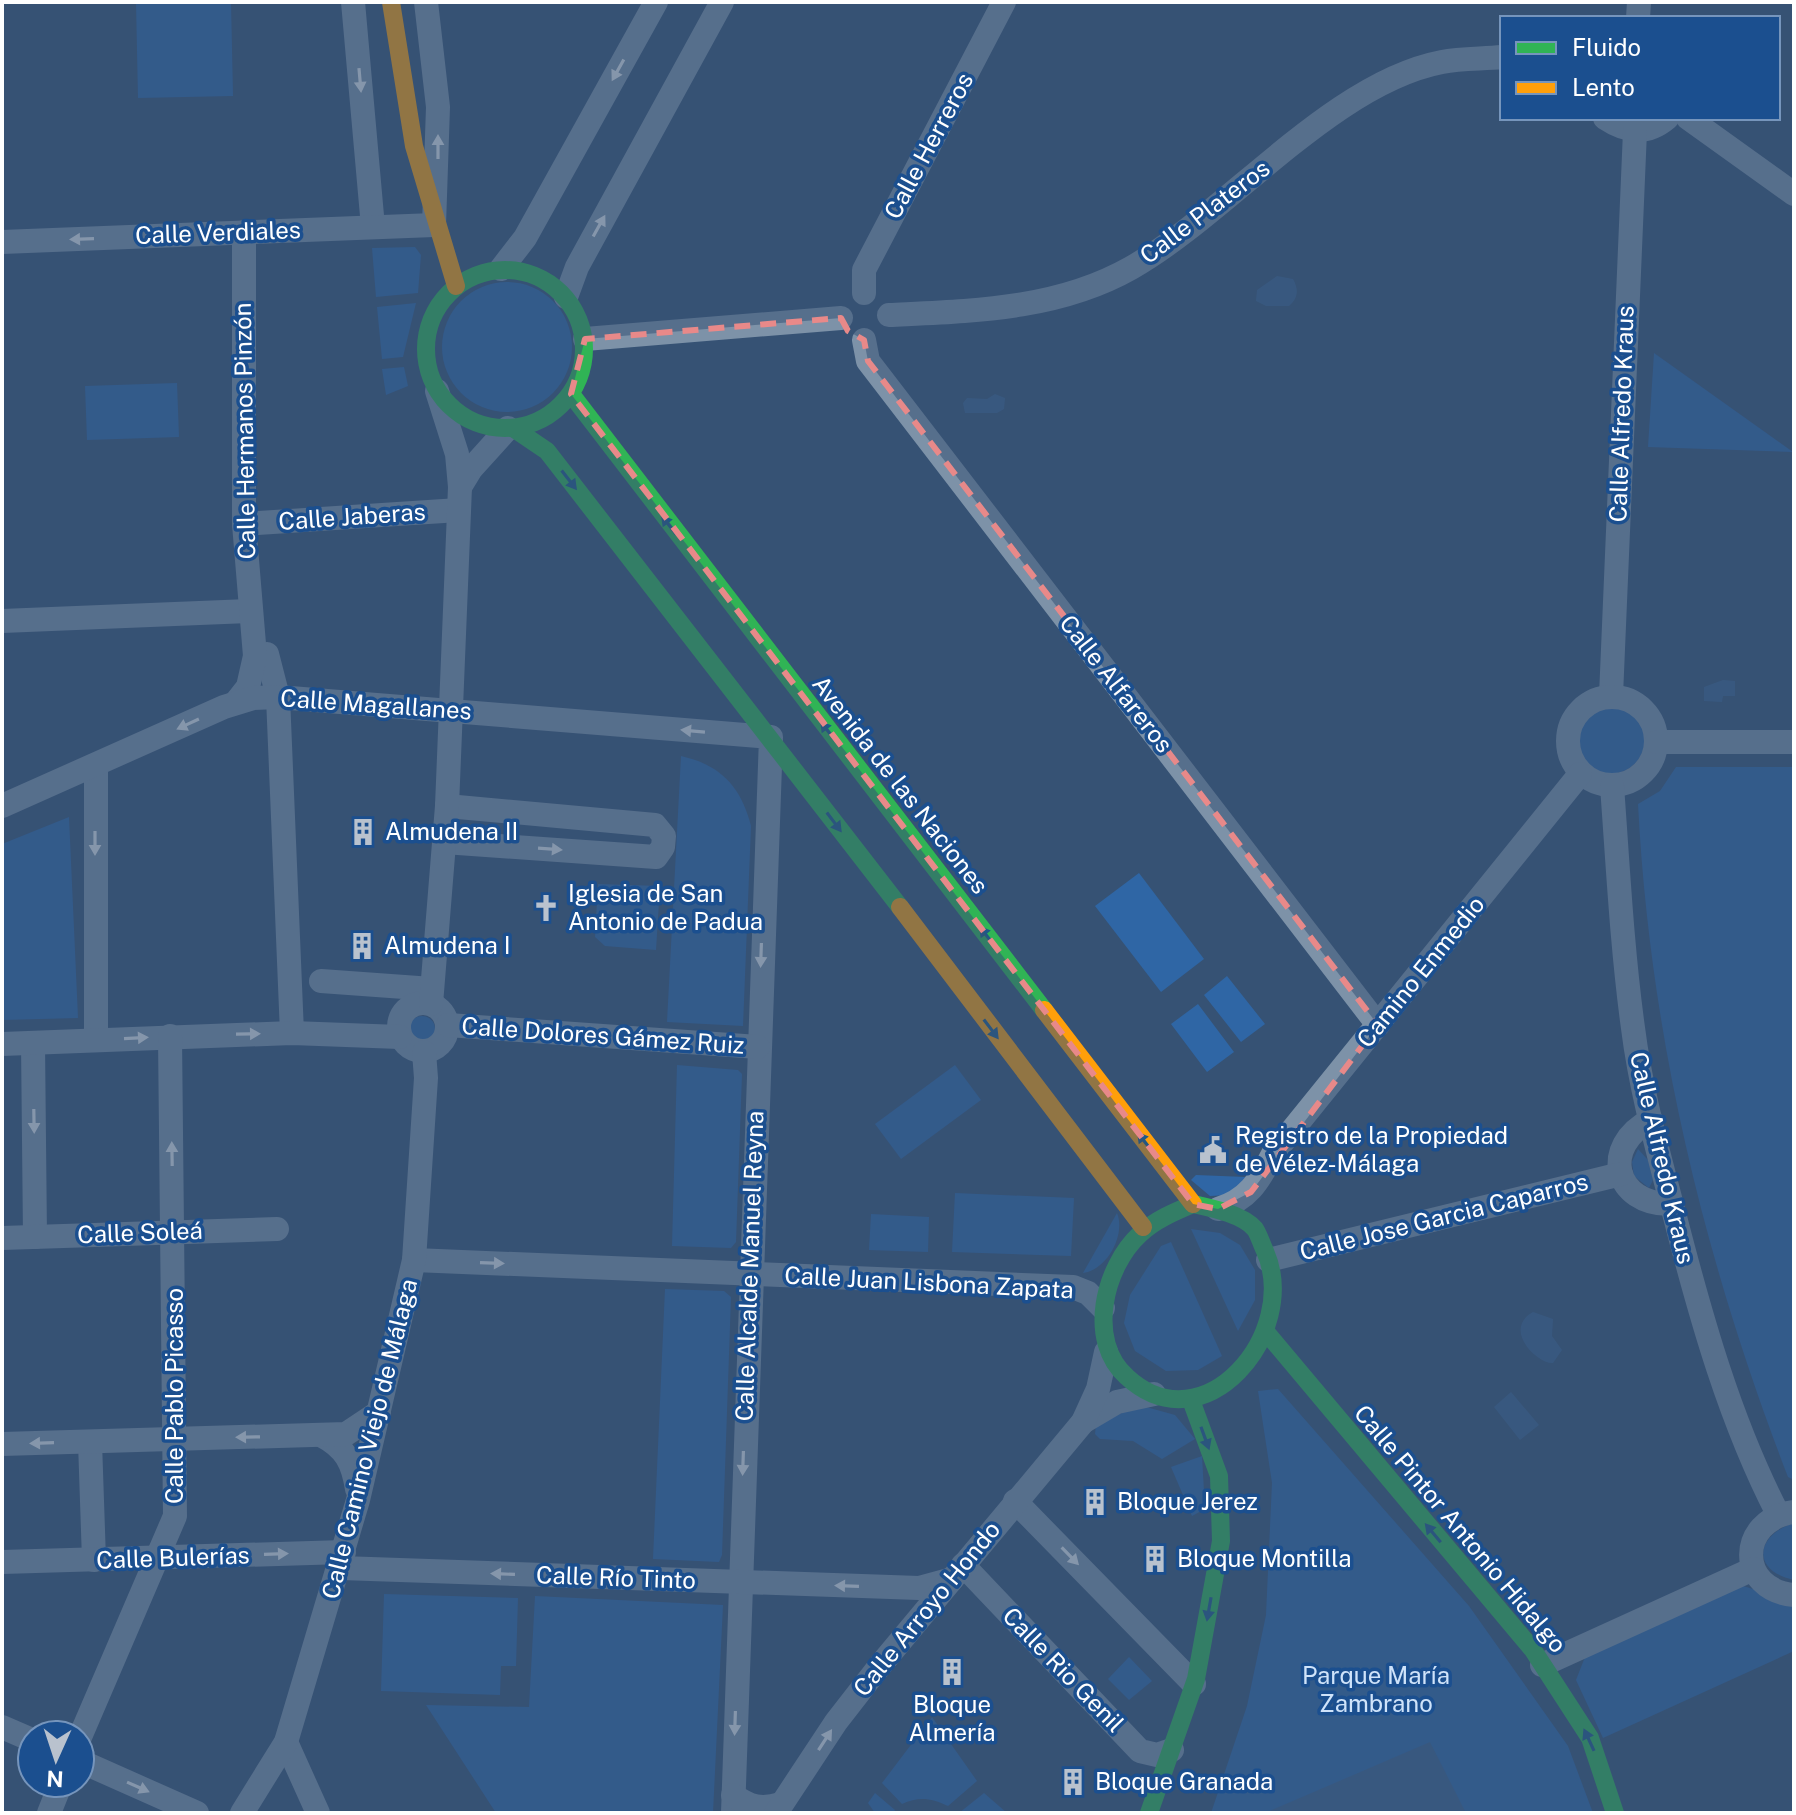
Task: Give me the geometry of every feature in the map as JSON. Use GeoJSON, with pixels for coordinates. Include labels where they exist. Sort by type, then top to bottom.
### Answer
{"type":"FeatureCollection","features":[{"type":"Feature","properties":{"kind":"street"},"geometry":{"type":"LineString","coordinates":[[353,2],[373,227]]}},
{"type":"Feature","properties":{"kind":"street"},"geometry":{"type":"LineString","coordinates":[[391,2],[406,127],[434,225],[456,286]]}},
{"type":"Feature","properties":{"kind":"street"},"geometry":{"type":"LineString","coordinates":[[426,2],[438,107],[434,225]]}},
{"type":"Feature","properties":{"kind":"street"},"geometry":{"type":"LineString","coordinates":[[501,269],[525,238],[656,2]]}},
{"type":"Feature","properties":{"kind":"street"},"geometry":{"type":"LineString","coordinates":[[566,297],[577,267],[722,2]]}},
{"type":"Feature","properties":{"kind":"street","name":"Calle Herreros"},"geometry":{"type":"LineString","coordinates":[[864,293],[864,270],[1004,2]]}},
{"type":"Feature","properties":{"kind":"street","name":"Calle Plateros"},"geometry":{"type":"LineString","coordinates":[[889,315],[985,310],[1041,301],[1085,289],[1129,269],[1172,242],[1311,131],[1384,82],[1440,62],[1500,57]]}},
{"type":"Feature","properties":{"kind":"street"},"geometry":{"type":"LineString","coordinates":[[1608,120],[1618,127],[1635,131],[1651,129],[1664,120]]}},
{"type":"Feature","properties":{"kind":"street"},"geometry":{"type":"LineString","coordinates":[[1691,120],[1794,194]]}},
{"type":"Feature","properties":{"kind":"street","name":"Calle Alfredo Kraus"},"geometry":{"type":"LineString","coordinates":[[1611,696],[1635,131]]}},
{"type":"Feature","properties":{"kind":"street","name":"Calle Verdiales"},"geometry":{"type":"LineString","coordinates":[[2,242],[434,225]]}},
{"type":"Feature","properties":{"kind":"street","name":"Calle Hermanos Pinzón"},"geometry":{"type":"LineString","coordinates":[[237,701],[253,674],[244,524],[244,232]]}},
{"type":"Feature","properties":{"kind":"street"},"geometry":{"type":"LineString","coordinates":[[431,997],[405,1011],[399,1023],[400,1037],[410,1048],[424,1052],[439,1046],[448,1025],[431,997],[447,806],[460,499],[457,454],[428,370],[427,335],[439,303],[456,286],[477,274],[501,269],[525,271],[548,281],[566,297],[578,316],[585,339],[580,377],[571,394],[555,412],[535,423],[510,428],[471,469],[460,499]]}},
{"type":"Feature","properties":{"kind":"street"},"geometry":{"type":"LineString","coordinates":[[864,293],[881,299],[889,315],[878,333],[864,340],[848,331],[841,318],[848,299],[864,293]]}},
{"type":"Feature","properties":{"kind":"street"},"geometry":{"type":"LineString","coordinates":[[585,339],[841,318]]}},
{"type":"Feature","properties":{"kind":"street","name":"Calle Alfareros"},"geometry":{"type":"LineString","coordinates":[[864,340],[868,361],[1378,1025]]}},
{"type":"Feature","properties":{"kind":"street"},"geometry":{"type":"LineString","coordinates":[[437,391],[452,409],[472,421],[510,428],[547,451],[746,710],[771,737],[1143,1227]]}},
{"type":"Feature","properties":{"kind":"street","name":"Avenida de las Naciones"},"geometry":{"type":"LineString","coordinates":[[571,394],[1193,1204]]}},
{"type":"Feature","properties":{"kind":"street","name":"Calle Jaberas"},"geometry":{"type":"LineString","coordinates":[[244,524],[460,499]]}},
{"type":"Feature","properties":{"kind":"street"},"geometry":{"type":"LineString","coordinates":[[2,621],[252,620],[267,654],[278,697],[292,1033]]}},
{"type":"Feature","properties":{"kind":"street"},"geometry":{"type":"LineString","coordinates":[[267,654],[297,682],[329,700]]}},
{"type":"Feature","properties":{"kind":"street"},"geometry":{"type":"LineString","coordinates":[[1611,696],[1629,700],[1644,710],[1654,725],[1657,742],[1643,772],[1612,786],[1595,783],[1580,774],[1570,759],[1567,742],[1570,725],[1580,710],[1594,700],[1611,696]]}},
{"type":"Feature","properties":{"kind":"street","name":"Calle Magallanes"},"geometry":{"type":"LineString","coordinates":[[2,806],[237,701],[278,697],[771,737]]}},
{"type":"Feature","properties":{"kind":"street","name":"Calle Alcalde Manuel Reyna"},"geometry":{"type":"LineString","coordinates":[[733,1804],[749,1273],[771,737]]}},
{"type":"Feature","properties":{"kind":"street"},"geometry":{"type":"LineString","coordinates":[[1657,742],[1794,742]]}},
{"type":"Feature","properties":{"kind":"street"},"geometry":{"type":"LineString","coordinates":[[96,765],[96,1040]]}},
{"type":"Feature","properties":{"kind":"street","name":"Camino Enmedio"},"geometry":{"type":"LineString","coordinates":[[1218,1209],[1236,1204],[1251,1192],[1273,1154],[1580,774]]}},
{"type":"Feature","properties":{"kind":"street","name":"Calle Alfredo Kraus"},"geometry":{"type":"LineString","coordinates":[[1612,786],[1631,1015],[1671,1204],[1707,1334],[1747,1445],[1786,1513]]}},
{"type":"Feature","properties":{"kind":"street"},"geometry":{"type":"LineString","coordinates":[[444,842],[656,857],[663,847],[664,836],[655,825],[447,806]]}},
{"type":"Feature","properties":{"kind":"street"},"geometry":{"type":"LineString","coordinates":[[321,981],[431,997]]}},
{"type":"Feature","properties":{"kind":"street","name":"Calle Dolores Gámez Ruiz"},"geometry":{"type":"LineString","coordinates":[[448,1025],[758,1047]]}},
{"type":"Feature","properties":{"kind":"street"},"geometry":{"type":"LineString","coordinates":[[2,1044],[292,1033],[400,1037]]}},
{"type":"Feature","properties":{"kind":"street","name":"Calle Pablo Picasso"},"geometry":{"type":"LineString","coordinates":[[88,1719],[175,1516],[170,1036]]}},
{"type":"Feature","properties":{"kind":"street"},"geometry":{"type":"LineString","coordinates":[[33,1043],[35,1237]]}},
{"type":"Feature","properties":{"kind":"street","name":"Calle Camino Viejo de Málaga"},"geometry":{"type":"LineString","coordinates":[[242,1813],[286,1742],[358,1500],[414,1260],[426,1078],[424,1052]]}},
{"type":"Feature","properties":{"kind":"street"},"geometry":{"type":"LineString","coordinates":[[1651,1120],[1636,1128],[1625,1141],[1619,1157],[1621,1174],[1628,1188],[1640,1199],[1655,1204],[1671,1204]]}},
{"type":"Feature","properties":{"kind":"street","name":"Camino Enmedio"},"geometry":{"type":"LineString","coordinates":[[1254,1228],[1264,1172]]}},
{"type":"Feature","properties":{"kind":"street","name":"Calle Jose Garcia Caparros"},"geometry":{"type":"LineString","coordinates":[[1268,1260],[1621,1174]]}},
{"type":"Feature","properties":{"kind":"street"},"geometry":{"type":"LineString","coordinates":[[1193,1204],[1218,1209],[1254,1228],[1268,1260],[1273,1302],[1266,1332],[1242,1371],[1232,1380],[1191,1400],[1154,1394],[1123,1376],[1106,1352],[1103,1308],[1111,1280],[1143,1227],[1193,1204]]}},
{"type":"Feature","properties":{"kind":"street","name":"Calle Soleá"},"geometry":{"type":"LineString","coordinates":[[2,1238],[277,1229]]}},
{"type":"Feature","properties":{"kind":"street","name":"Calle Juan Lisbona Zapata"},"geometry":{"type":"LineString","coordinates":[[414,1260],[1073,1287],[1088,1293],[1103,1308]]}},
{"type":"Feature","properties":{"kind":"street","name":"Calle Pintor Antonio Hidalgo"},"geometry":{"type":"LineString","coordinates":[[1266,1332],[1542,1665],[1590,1738],[1615,1813]]}},
{"type":"Feature","properties":{"kind":"street","name":"Calle Arroyo Hondo"},"geometry":{"type":"LineString","coordinates":[[733,1804],[778,1808],[836,1722],[1083,1422],[1098,1389],[1106,1352]]}},
{"type":"Feature","properties":{"kind":"street","name":"Calle Arroyo Hondo"},"geometry":{"type":"LineString","coordinates":[[1083,1422],[1117,1402],[1154,1394]]}},
{"type":"Feature","properties":{"kind":"street"},"geometry":{"type":"LineString","coordinates":[[1149,1813],[1194,1684],[1221,1541],[1219,1476],[1191,1400]]}},
{"type":"Feature","properties":{"kind":"street"},"geometry":{"type":"LineString","coordinates":[[2,1444],[346,1434],[379,1412]]}},
{"type":"Feature","properties":{"kind":"street"},"geometry":{"type":"LineString","coordinates":[[321,1435],[338,1445],[353,1464],[358,1500]]}},
{"type":"Feature","properties":{"kind":"street"},"geometry":{"type":"LineString","coordinates":[[90,1442],[94,1560]]}},
{"type":"Feature","properties":{"kind":"street"},"geometry":{"type":"LineString","coordinates":[[1015,1501],[1194,1684]]}},
{"type":"Feature","properties":{"kind":"street"},"geometry":{"type":"LineString","coordinates":[[1786,1513],[1764,1523],[1754,1537],[1750,1553],[1753,1569],[1764,1585],[1780,1594],[1794,1595]]}},
{"type":"Feature","properties":{"kind":"street","name":"Calle Bulerías"},"geometry":{"type":"LineString","coordinates":[[2,1562],[155,1558],[342,1560]]}},
{"type":"Feature","properties":{"kind":"street","name":"Calle Río Tinto"},"geometry":{"type":"LineString","coordinates":[[342,1560],[740,1583],[919,1588],[958,1572]]}},
{"type":"Feature","properties":{"kind":"street"},"geometry":{"type":"LineString","coordinates":[[1542,1665],[1753,1569]]}},
{"type":"Feature","properties":{"kind":"street","name":"Calle Rio Genil"},"geometry":{"type":"LineString","coordinates":[[958,1572],[1140,1751],[1157,1755],[1172,1750]]}},
{"type":"Feature","properties":{"kind":"street"},"geometry":{"type":"LineString","coordinates":[[891,1587],[904,1605],[907,1623],[904,1638]]}},
{"type":"Feature","properties":{"kind":"street"},"geometry":{"type":"LineString","coordinates":[[286,1742],[318,1813]]}},
{"type":"Feature","properties":{"kind":"street"},"geometry":{"type":"LineString","coordinates":[[96,1768],[197,1813]]}},
{"type":"Feature","properties":{"kind":"highlighted area"},"geometry":{"type":"Polygon","coordinates":[[[841,318],[848,331],[864,340],[868,361],[1378,1025],[1251,1192],[1218,1209],[1193,1204],[571,394],[585,339],[841,318]]]}},
{"type":"Feature","properties":{"kind":"green space"},"geometry":{"type":"Polygon","coordinates":[[[136,2],[231,2],[233,96],[138,98],[136,2]]]}},
{"type":"Feature","properties":{"kind":"green space"},"geometry":{"type":"Polygon","coordinates":[[[415,247],[421,255],[418,293],[376,297],[372,248],[415,247]]]}},
{"type":"Feature","properties":{"kind":"green space"},"geometry":{"type":"Polygon","coordinates":[[[507,282],[532,287],[553,301],[567,322],[572,347],[567,372],[553,393],[532,407],[507,412],[482,407],[461,393],[447,372],[442,347],[447,322],[461,301],[482,287],[507,282]]]}},
{"type":"Feature","properties":{"kind":"green space"},"geometry":{"type":"Polygon","coordinates":[[[416,303],[403,357],[382,359],[377,307],[416,303]]]}},
{"type":"Feature","properties":{"kind":"green space"},"geometry":{"type":"Polygon","coordinates":[[[1654,353],[1793,452],[1648,447],[1654,353]]]}},
{"type":"Feature","properties":{"kind":"green space"},"geometry":{"type":"Polygon","coordinates":[[[404,367],[408,386],[386,395],[382,369],[404,367]]]}},
{"type":"Feature","properties":{"kind":"green space"},"geometry":{"type":"Polygon","coordinates":[[[177,383],[179,437],[87,440],[85,386],[177,383]]]}},
{"type":"Feature","properties":{"kind":"green space"},"geometry":{"type":"Polygon","coordinates":[[[1610,704],[1635,714],[1645,739],[1635,764],[1610,774],[1585,764],[1575,739],[1585,714],[1610,704]]]}},
{"type":"Feature","properties":{"kind":"green space"},"geometry":{"type":"Polygon","coordinates":[[[681,756],[707,765],[727,780],[741,800],[751,826],[743,1026],[667,1022],[681,756]]]}},
{"type":"Feature","properties":{"kind":"green space"},"geometry":{"type":"Polygon","coordinates":[[[1676,767],[1794,767],[1794,1480],[1788,1477],[1731,1313],[1686,1146],[1669,1062],[1644,891],[1638,804],[1660,791],[1676,767]]]}},
{"type":"Feature","properties":{"kind":"green space"},"geometry":{"type":"Polygon","coordinates":[[[69,817],[78,1018],[2,1020],[2,844],[69,817]]]}},
{"type":"Feature","properties":{"kind":"green space"},"geometry":{"type":"Polygon","coordinates":[[[1139,873],[1204,959],[1161,992],[1095,906],[1139,873]]]}},
{"type":"Feature","properties":{"kind":"green space"},"geometry":{"type":"Polygon","coordinates":[[[598,884],[660,886],[656,950],[605,946],[595,937],[598,884]]]}},
{"type":"Feature","properties":{"kind":"green space"},"geometry":{"type":"Polygon","coordinates":[[[1227,976],[1265,1024],[1241,1042],[1204,995],[1227,976]]]}},
{"type":"Feature","properties":{"kind":"green space"},"geometry":{"type":"Polygon","coordinates":[[[1198,1004],[1234,1052],[1207,1072],[1171,1024],[1198,1004]]]}},
{"type":"Feature","properties":{"kind":"green space"},"geometry":{"type":"Polygon","coordinates":[[[422,1016],[431,1020],[435,1029],[431,1038],[422,1042],[413,1038],[409,1029],[413,1020],[422,1016]]]}},
{"type":"Feature","properties":{"kind":"green space"},"geometry":{"type":"Polygon","coordinates":[[[677,1065],[738,1070],[742,1074],[736,1242],[731,1248],[672,1246],[677,1065]]]}},
{"type":"Feature","properties":{"kind":"green space"},"geometry":{"type":"Polygon","coordinates":[[[955,1065],[981,1100],[901,1159],[875,1124],[955,1065]]]}},
{"type":"Feature","properties":{"kind":"green space"},"geometry":{"type":"Polygon","coordinates":[[[1638,1149],[1648,1160],[1653,1180],[1649,1188],[1634,1176],[1632,1162],[1638,1149]]]}},
{"type":"Feature","properties":{"kind":"green space"},"geometry":{"type":"Polygon","coordinates":[[[1196,1175],[1246,1177],[1230,1195],[1210,1196],[1191,1180],[1196,1175]]]}},
{"type":"Feature","properties":{"kind":"green space"},"geometry":{"type":"Polygon","coordinates":[[[955,1193],[1074,1198],[1071,1256],[952,1252],[955,1193]]]}},
{"type":"Feature","properties":{"kind":"green space"},"geometry":{"type":"Polygon","coordinates":[[[1117,1213],[1119,1231],[1112,1250],[1100,1265],[1083,1273],[1117,1213]]]}},
{"type":"Feature","properties":{"kind":"green space"},"geometry":{"type":"Polygon","coordinates":[[[871,1214],[929,1217],[928,1252],[869,1250],[871,1214]]]}},
{"type":"Feature","properties":{"kind":"green space"},"geometry":{"type":"Polygon","coordinates":[[[1191,1229],[1220,1233],[1240,1245],[1255,1270],[1255,1300],[1238,1331],[1191,1229]]]}},
{"type":"Feature","properties":{"kind":"green space"},"geometry":{"type":"Polygon","coordinates":[[[1171,1242],[1222,1356],[1198,1370],[1166,1371],[1135,1351],[1124,1323],[1130,1295],[1161,1246],[1171,1242]]]}},
{"type":"Feature","properties":{"kind":"green space"},"geometry":{"type":"Polygon","coordinates":[[[665,1289],[724,1291],[731,1297],[722,1555],[719,1562],[653,1559],[665,1289]]]}},
{"type":"Feature","properties":{"kind":"green space","name":"Parque María Zambrano"},"geometry":{"type":"Polygon","coordinates":[[[1278,1389],[1469,1606],[1568,1746],[1593,1813],[1211,1813],[1247,1706],[1266,1615],[1272,1483],[1258,1391],[1278,1389]]]}},
{"type":"Feature","properties":{"kind":"green space"},"geometry":{"type":"Polygon","coordinates":[[[1139,1405],[1175,1415],[1195,1439],[1162,1459],[1133,1441],[1100,1439],[1095,1434],[1096,1425],[1139,1405]]]}},
{"type":"Feature","properties":{"kind":"green space"},"geometry":{"type":"Polygon","coordinates":[[[1202,1456],[1205,1509],[1192,1516],[1171,1467],[1202,1456]]]}},
{"type":"Feature","properties":{"kind":"green space"},"geometry":{"type":"Polygon","coordinates":[[[1794,1523],[1794,1580],[1780,1576],[1771,1569],[1763,1553],[1771,1536],[1794,1523]]]}},
{"type":"Feature","properties":{"kind":"green space"},"geometry":{"type":"Polygon","coordinates":[[[1743,1586],[1794,1601],[1794,1651],[1603,1738],[1576,1680],[1585,1657],[1743,1586]]]}},
{"type":"Feature","properties":{"kind":"green space"},"geometry":{"type":"Polygon","coordinates":[[[384,1594],[518,1598],[516,1666],[501,1666],[500,1695],[381,1691],[384,1594]]]}},
{"type":"Feature","properties":{"kind":"green space"},"geometry":{"type":"Polygon","coordinates":[[[535,1596],[723,1605],[713,1813],[496,1813],[426,1705],[529,1707],[535,1596]]]}},
{"type":"Feature","properties":{"kind":"green space"},"geometry":{"type":"Polygon","coordinates":[[[1129,1657],[1152,1681],[1129,1700],[1108,1679],[1129,1657]]]}},
{"type":"Feature","properties":{"kind":"green space"},"geometry":{"type":"Polygon","coordinates":[[[932,1717],[977,1781],[948,1806],[925,1799],[902,1804],[882,1783],[932,1717]]]}},
{"type":"Feature","properties":{"kind":"green space"},"geometry":{"type":"Polygon","coordinates":[[[875,1793],[895,1810],[893,1813],[875,1813],[868,1803],[875,1793]]]}},
{"type":"Feature","properties":{"kind":"green space"},"geometry":{"type":"Polygon","coordinates":[[[984,1793],[1007,1813],[959,1813],[984,1793]]]}},
{"type":"Feature","properties":{"kind":"shaded area"},"geometry":{"type":"Polygon","coordinates":[[[1277,276],[1293,279],[1297,294],[1292,303],[1289,306],[1266,306],[1256,301],[1257,290],[1277,276]]]}},
{"type":"Feature","properties":{"kind":"shaded area"},"geometry":{"type":"Polygon","coordinates":[[[995,394],[1005,398],[1004,409],[997,413],[965,413],[963,403],[967,398],[987,399],[995,394]]]}},
{"type":"Feature","properties":{"kind":"shaded area"},"geometry":{"type":"Polygon","coordinates":[[[1723,680],[1735,681],[1735,696],[1723,696],[1722,702],[1704,701],[1704,687],[1723,680]]]}},
{"type":"Feature","properties":{"kind":"shaded area"},"geometry":{"type":"Polygon","coordinates":[[[1533,1312],[1553,1319],[1552,1336],[1562,1350],[1553,1363],[1531,1352],[1521,1336],[1524,1319],[1533,1312]]]}},
{"type":"Feature","properties":{"kind":"shaded area"},"geometry":{"type":"Polygon","coordinates":[[[1511,1392],[1539,1425],[1520,1440],[1494,1407],[1511,1392]]]}},
{"type":"Feature","properties":{"kind":"shaded area"},"geometry":{"type":"Polygon","coordinates":[[[1430,1742],[1466,1813],[1265,1813],[1430,1742]]]}},
{"type":"Feature","properties":{"kind":"traffic: fast"},"geometry":{"type":"LineString","coordinates":[[505,270],[535,276],[561,293],[578,319],[584,349],[578,379],[561,405],[535,422],[505,428],[475,422],[449,405],[432,379],[426,349],[432,319],[449,293],[475,276],[505,270]]}},
{"type":"Feature","properties":{"kind":"traffic: fast"},"geometry":{"type":"LineString","coordinates":[[571,394],[1044,1010]]}},
{"type":"Feature","properties":{"kind":"traffic: fast"},"geometry":{"type":"LineString","coordinates":[[513,428],[547,451],[900,907]]}},
{"type":"Feature","properties":{"kind":"traffic: fast"},"geometry":{"type":"LineString","coordinates":[[1193,1204],[1234,1216],[1255,1229],[1265,1251],[1273,1283],[1269,1315],[1257,1346],[1238,1371],[1214,1390],[1186,1399],[1157,1395],[1127,1377],[1114,1362],[1104,1325],[1109,1284],[1127,1248],[1152,1225],[1193,1204]]}},
{"type":"Feature","properties":{"kind":"traffic: fast"},"geometry":{"type":"LineString","coordinates":[[1266,1332],[1533,1650],[1590,1738],[1615,1813]]}},
{"type":"Feature","properties":{"kind":"traffic: fast"},"geometry":{"type":"LineString","coordinates":[[1149,1813],[1196,1679],[1221,1541],[1219,1476],[1191,1400]]}},
{"type":"Feature","properties":{"kind":"traffic: slow"},"geometry":{"type":"LineString","coordinates":[[391,2],[414,146],[456,286]]}},
{"type":"Feature","properties":{"kind":"traffic: slow"},"geometry":{"type":"LineString","coordinates":[[900,907],[1143,1227]]}},
{"type":"Feature","properties":{"kind":"traffic: slow"},"geometry":{"type":"LineString","coordinates":[[1044,1010],[1193,1204]]}},
{"type":"Feature","properties":{"kind":"place","name":"Almudena II"},"geometry":{"type":"Point","coordinates":[363,832]}},
{"type":"Feature","properties":{"kind":"place","name":"Iglesia de San Antonio de Padua"},"geometry":{"type":"Point","coordinates":[546,908]}},
{"type":"Feature","properties":{"kind":"place","name":"Almudena I"},"geometry":{"type":"Point","coordinates":[362,946]}},
{"type":"Feature","properties":{"kind":"place","name":"Registro de la Propiedad de Vélez-Málaga"},"geometry":{"type":"Point","coordinates":[1213,1150]}},
{"type":"Feature","properties":{"kind":"place","name":"Bloque Jerez"},"geometry":{"type":"Point","coordinates":[1095,1502]}},
{"type":"Feature","properties":{"kind":"place","name":"Bloque Montilla"},"geometry":{"type":"Point","coordinates":[1155,1559]}},
{"type":"Feature","properties":{"kind":"place","name":"Bloque Almería"},"geometry":{"type":"Point","coordinates":[952,1672]}},
{"type":"Feature","properties":{"kind":"place","name":"Bloque Granada"},"geometry":{"type":"Point","coordinates":[1073,1782]}}]}
